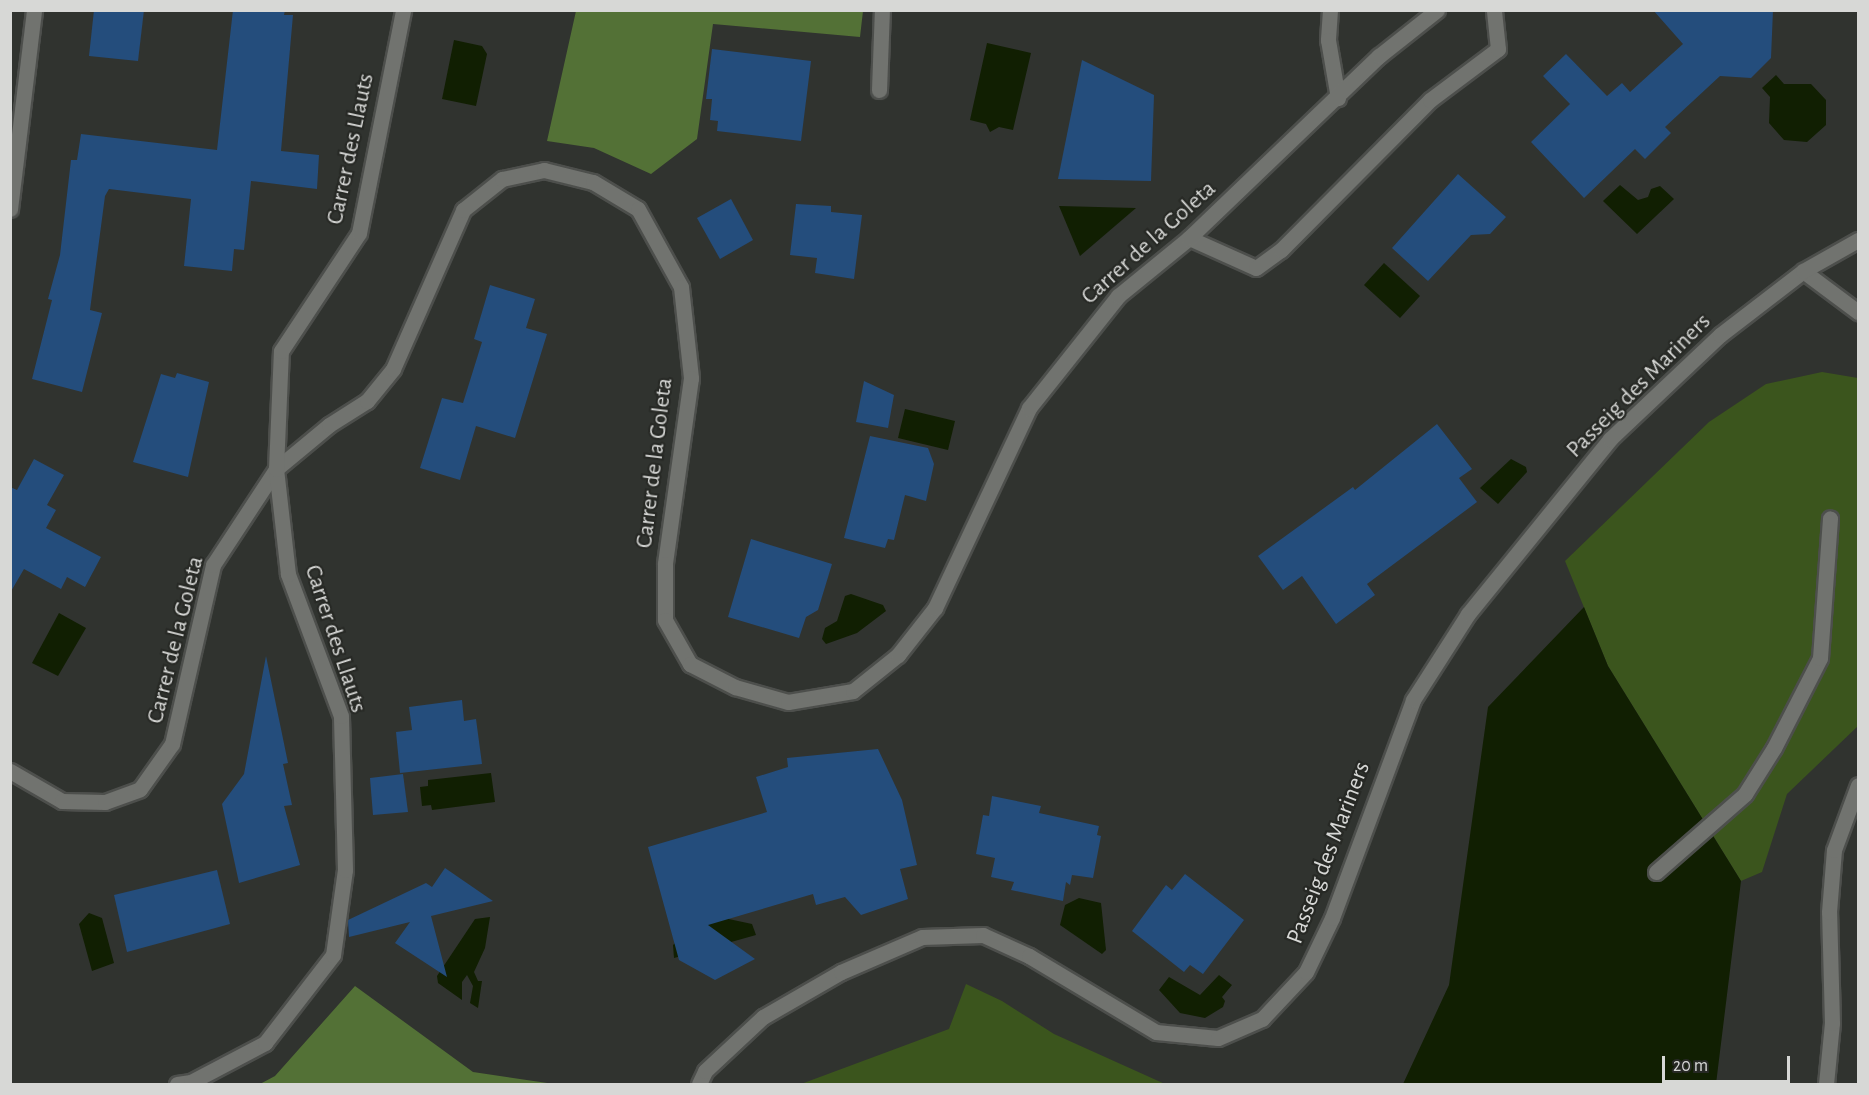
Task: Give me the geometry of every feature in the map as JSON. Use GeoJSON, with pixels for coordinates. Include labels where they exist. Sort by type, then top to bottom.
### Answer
{"type":"FeatureCollection","features":[{"type":"Feature","properties":{"kind":"street"},"geometry":{"type":"LineString","coordinates":[[10,209],[34,10]]}},
{"type":"Feature","properties":{"kind":"street","name":"Carrer des Llauts"},"geometry":{"type":"LineString","coordinates":[[177,1084],[191,1082],[265,1043],[333,955],[345,870],[341,716],[288,574],[276,469],[281,351],[359,233],[403,10]]}},
{"type":"Feature","properties":{"kind":"street"},"geometry":{"type":"LineString","coordinates":[[879,90],[882,10]]}},
{"type":"Feature","properties":{"kind":"street"},"geometry":{"type":"LineString","coordinates":[[1330,10],[1328,40],[1338,98]]}},
{"type":"Feature","properties":{"kind":"street","name":"Carrer de la Goleta"},"geometry":{"type":"LineString","coordinates":[[10,771],[62,801],[105,802],[140,789],[172,744],[213,566],[276,469],[329,425],[367,401],[393,369],[463,210],[502,179],[544,170],[592,182],[638,209],[681,287],[691,378],[664,564],[665,620],[690,664],[735,687],[788,702],[853,692],[898,655],[935,608],[1035,399],[1118,296],[1189,238],[1338,98],[1379,56],[1437,10]]}},
{"type":"Feature","properties":{"kind":"street"},"geometry":{"type":"LineString","coordinates":[[1189,238],[1256,268],[1281,250],[1430,100],[1498,48],[1494,10]]}},
{"type":"Feature","properties":{"kind":"street","name":"Passeig des Mariners"},"geometry":{"type":"LineString","coordinates":[[699,1084],[705,1071],[763,1017],[841,972],[922,937],[983,935],[1029,956],[1156,1032],[1218,1038],[1262,1019],[1306,972],[1332,918],[1413,700],[1468,614],[1610,439],[1720,335],[1803,271],[1858,240]]}},
{"type":"Feature","properties":{"kind":"street"},"geometry":{"type":"LineString","coordinates":[[1803,271],[1858,312]]}},
{"type":"Feature","properties":{"kind":"street"},"geometry":{"type":"LineString","coordinates":[[1656,872],[1745,794],[1774,748],[1820,658],[1830,518]]}},
{"type":"Feature","properties":{"kind":"street"},"geometry":{"type":"LineString","coordinates":[[1826,1084],[1832,1023],[1829,912],[1834,850],[1858,784]]}},
{"type":"Feature","properties":{"kind":"green space"},"geometry":{"type":"Polygon","coordinates":[[[576,10],[863,11],[860,37],[713,24],[697,139],[651,174],[594,148],[547,141],[576,10]]]}},
{"type":"Feature","properties":{"kind":"green space"},"geometry":{"type":"Polygon","coordinates":[[[1822,372],[1858,378],[1858,726],[1787,794],[1762,872],[1741,881],[1608,666],[1565,561],[1709,422],[1766,384],[1822,372]]]}},
{"type":"Feature","properties":{"kind":"green space"},"geometry":{"type":"Polygon","coordinates":[[[966,984],[1002,1001],[1054,1034],[1165,1084],[801,1084],[949,1029],[966,984]]]}},
{"type":"Feature","properties":{"kind":"green space"},"geometry":{"type":"Polygon","coordinates":[[[355,986],[473,1072],[554,1084],[260,1084],[275,1076],[355,986]]]}},
{"type":"Feature","properties":{"kind":"shaded area"},"geometry":{"type":"Polygon","coordinates":[[[454,40],[482,46],[487,54],[476,106],[442,99],[454,40]]]}},
{"type":"Feature","properties":{"kind":"shaded area"},"geometry":{"type":"Polygon","coordinates":[[[987,43],[1031,53],[1013,130],[999,127],[990,132],[986,124],[970,120],[987,43]]]}},
{"type":"Feature","properties":{"kind":"shaded area"},"geometry":{"type":"Polygon","coordinates":[[[1776,75],[1784,84],[1811,84],[1826,100],[1826,125],[1807,142],[1784,140],[1769,123],[1770,97],[1762,88],[1776,75]]]}},
{"type":"Feature","properties":{"kind":"shaded area"},"geometry":{"type":"Polygon","coordinates":[[[1620,185],[1638,200],[1648,197],[1651,189],[1660,186],[1674,199],[1637,234],[1603,201],[1620,185]]]}},
{"type":"Feature","properties":{"kind":"shaded area"},"geometry":{"type":"Polygon","coordinates":[[[1059,206],[1136,208],[1080,256],[1059,206]]]}},
{"type":"Feature","properties":{"kind":"shaded area"},"geometry":{"type":"Polygon","coordinates":[[[1384,263],[1420,296],[1400,318],[1364,285],[1384,263]]]}},
{"type":"Feature","properties":{"kind":"shaded area"},"geometry":{"type":"Polygon","coordinates":[[[905,409],[955,421],[948,450],[898,438],[905,409]]]}},
{"type":"Feature","properties":{"kind":"shaded area"},"geometry":{"type":"Polygon","coordinates":[[[1511,459],[1526,467],[1527,472],[1498,504],[1480,488],[1511,459]]]}},
{"type":"Feature","properties":{"kind":"shaded area"},"geometry":{"type":"Polygon","coordinates":[[[851,594],[883,605],[886,611],[857,633],[826,644],[822,639],[825,628],[837,621],[845,596],[851,594]]]}},
{"type":"Feature","properties":{"kind":"shaded area"},"geometry":{"type":"Polygon","coordinates":[[[1584,607],[1608,666],[1741,881],[1716,1084],[1403,1084],[1449,985],[1488,707],[1584,607]]]}},
{"type":"Feature","properties":{"kind":"shaded area"},"geometry":{"type":"Polygon","coordinates":[[[59,613],[86,628],[58,676],[32,663],[59,613]]]}},
{"type":"Feature","properties":{"kind":"shaded area"},"geometry":{"type":"Polygon","coordinates":[[[491,773],[495,802],[432,810],[431,805],[422,806],[420,787],[428,786],[428,780],[491,773]]]}},
{"type":"Feature","properties":{"kind":"shaded area"},"geometry":{"type":"Polygon","coordinates":[[[1079,898],[1101,903],[1106,950],[1102,954],[1060,925],[1065,905],[1079,898]]]}},
{"type":"Feature","properties":{"kind":"shaded area"},"geometry":{"type":"Polygon","coordinates":[[[89,913],[102,918],[114,963],[92,971],[79,924],[89,913]]]}},
{"type":"Feature","properties":{"kind":"shaded area"},"geometry":{"type":"Polygon","coordinates":[[[490,917],[485,948],[474,972],[478,981],[482,981],[478,1008],[470,1003],[473,986],[467,975],[462,982],[462,1000],[438,983],[437,976],[475,919],[490,917]]]}},
{"type":"Feature","properties":{"kind":"shaded area"},"geometry":{"type":"Polygon","coordinates":[[[724,918],[752,924],[756,935],[674,958],[673,945],[693,928],[724,918]]]}},
{"type":"Feature","properties":{"kind":"shaded area"},"geometry":{"type":"Polygon","coordinates":[[[1219,975],[1232,985],[1222,997],[1225,1001],[1223,1007],[1205,1018],[1180,1013],[1159,990],[1169,977],[1200,995],[1219,975]]]}},
{"type":"Feature","properties":{"kind":"building"},"geometry":{"type":"Polygon","coordinates":[[[94,10],[144,10],[138,61],[89,56],[94,10]]]}},
{"type":"Feature","properties":{"kind":"building"},"geometry":{"type":"Polygon","coordinates":[[[233,10],[285,10],[284,15],[293,15],[281,151],[319,155],[317,189],[251,181],[244,250],[234,249],[232,271],[184,266],[191,199],[109,189],[105,196],[90,310],[102,313],[82,392],[32,379],[52,300],[48,299],[60,255],[71,160],[77,160],[81,134],[217,150],[233,10]]]}},
{"type":"Feature","properties":{"kind":"building"},"geometry":{"type":"Polygon","coordinates":[[[1653,10],[1773,10],[1771,58],[1751,78],[1720,76],[1665,127],[1671,133],[1645,159],[1635,149],[1584,198],[1531,142],[1570,104],[1543,76],[1566,54],[1607,96],[1622,83],[1630,92],[1683,44],[1653,10]]]}},
{"type":"Feature","properties":{"kind":"building"},"geometry":{"type":"Polygon","coordinates":[[[712,49],[811,61],[801,141],[717,131],[718,121],[710,120],[712,99],[706,99],[712,49]]]}},
{"type":"Feature","properties":{"kind":"building"},"geometry":{"type":"Polygon","coordinates":[[[1082,60],[1154,95],[1151,181],[1058,179],[1082,60]]]}},
{"type":"Feature","properties":{"kind":"building"},"geometry":{"type":"Polygon","coordinates":[[[1458,174],[1506,217],[1490,234],[1471,235],[1428,281],[1392,248],[1458,174]]]}},
{"type":"Feature","properties":{"kind":"building"},"geometry":{"type":"Polygon","coordinates":[[[731,199],[753,240],[720,259],[697,218],[731,199]]]}},
{"type":"Feature","properties":{"kind":"building"},"geometry":{"type":"Polygon","coordinates":[[[796,204],[831,206],[831,212],[862,215],[854,279],[815,273],[817,258],[790,255],[796,204]]]}},
{"type":"Feature","properties":{"kind":"building"},"geometry":{"type":"Polygon","coordinates":[[[490,285],[535,299],[526,328],[547,334],[515,438],[476,426],[460,480],[420,468],[442,398],[463,403],[482,342],[474,339],[490,285]]]}},
{"type":"Feature","properties":{"kind":"building"},"geometry":{"type":"Polygon","coordinates":[[[177,373],[209,382],[188,477],[133,462],[161,374],[175,378],[177,373]]]}},
{"type":"Feature","properties":{"kind":"building"},"geometry":{"type":"Polygon","coordinates":[[[864,381],[894,395],[888,428],[856,422],[864,381]]]}},
{"type":"Feature","properties":{"kind":"building"},"geometry":{"type":"Polygon","coordinates":[[[1437,424],[1472,469],[1459,478],[1477,502],[1367,584],[1375,595],[1336,624],[1302,576],[1283,590],[1258,556],[1353,487],[1355,490],[1437,424]]]}},
{"type":"Feature","properties":{"kind":"building"},"geometry":{"type":"Polygon","coordinates":[[[870,436],[928,448],[934,464],[926,501],[905,495],[894,540],[888,539],[885,548],[844,538],[870,436]]]}},
{"type":"Feature","properties":{"kind":"building"},"geometry":{"type":"Polygon","coordinates":[[[34,459],[64,475],[47,505],[56,510],[46,528],[101,557],[85,587],[67,577],[61,589],[24,569],[10,593],[10,487],[17,490],[34,459]]]}},
{"type":"Feature","properties":{"kind":"building"},"geometry":{"type":"Polygon","coordinates":[[[751,539],[832,564],[818,610],[806,617],[799,638],[728,617],[751,539]]]}},
{"type":"Feature","properties":{"kind":"building"},"geometry":{"type":"Polygon","coordinates":[[[266,656],[288,763],[283,764],[292,805],[284,806],[300,865],[239,883],[222,804],[244,774],[266,656]]]}},
{"type":"Feature","properties":{"kind":"building"},"geometry":{"type":"Polygon","coordinates":[[[462,700],[464,721],[476,719],[482,764],[400,773],[396,732],[412,730],[409,707],[462,700]]]}},
{"type":"Feature","properties":{"kind":"building"},"geometry":{"type":"Polygon","coordinates":[[[878,749],[902,800],[917,865],[900,869],[908,899],[861,915],[845,897],[816,905],[813,894],[708,925],[755,959],[715,980],[679,960],[648,847],[767,812],[756,777],[788,767],[787,758],[878,749]]]}},
{"type":"Feature","properties":{"kind":"building"},"geometry":{"type":"Polygon","coordinates":[[[403,774],[408,812],[373,815],[370,778],[403,774]]]}},
{"type":"Feature","properties":{"kind":"building"},"geometry":{"type":"Polygon","coordinates":[[[992,796],[1041,806],[1039,813],[1099,826],[1097,835],[1101,836],[1093,878],[1072,875],[1070,885],[1066,882],[1063,901],[1011,890],[1014,882],[991,877],[995,858],[976,854],[983,815],[989,816],[992,796]]]}},
{"type":"Feature","properties":{"kind":"building"},"geometry":{"type":"Polygon","coordinates":[[[445,868],[493,901],[431,916],[447,977],[395,943],[410,922],[349,937],[348,920],[426,883],[432,887],[445,868]]]}},
{"type":"Feature","properties":{"kind":"building"},"geometry":{"type":"Polygon","coordinates":[[[217,870],[230,924],[127,952],[114,895],[217,870]]]}},
{"type":"Feature","properties":{"kind":"building"},"geometry":{"type":"Polygon","coordinates":[[[1185,874],[1244,920],[1203,974],[1190,965],[1184,972],[1132,931],[1166,885],[1172,890],[1185,874]]]}}]}
